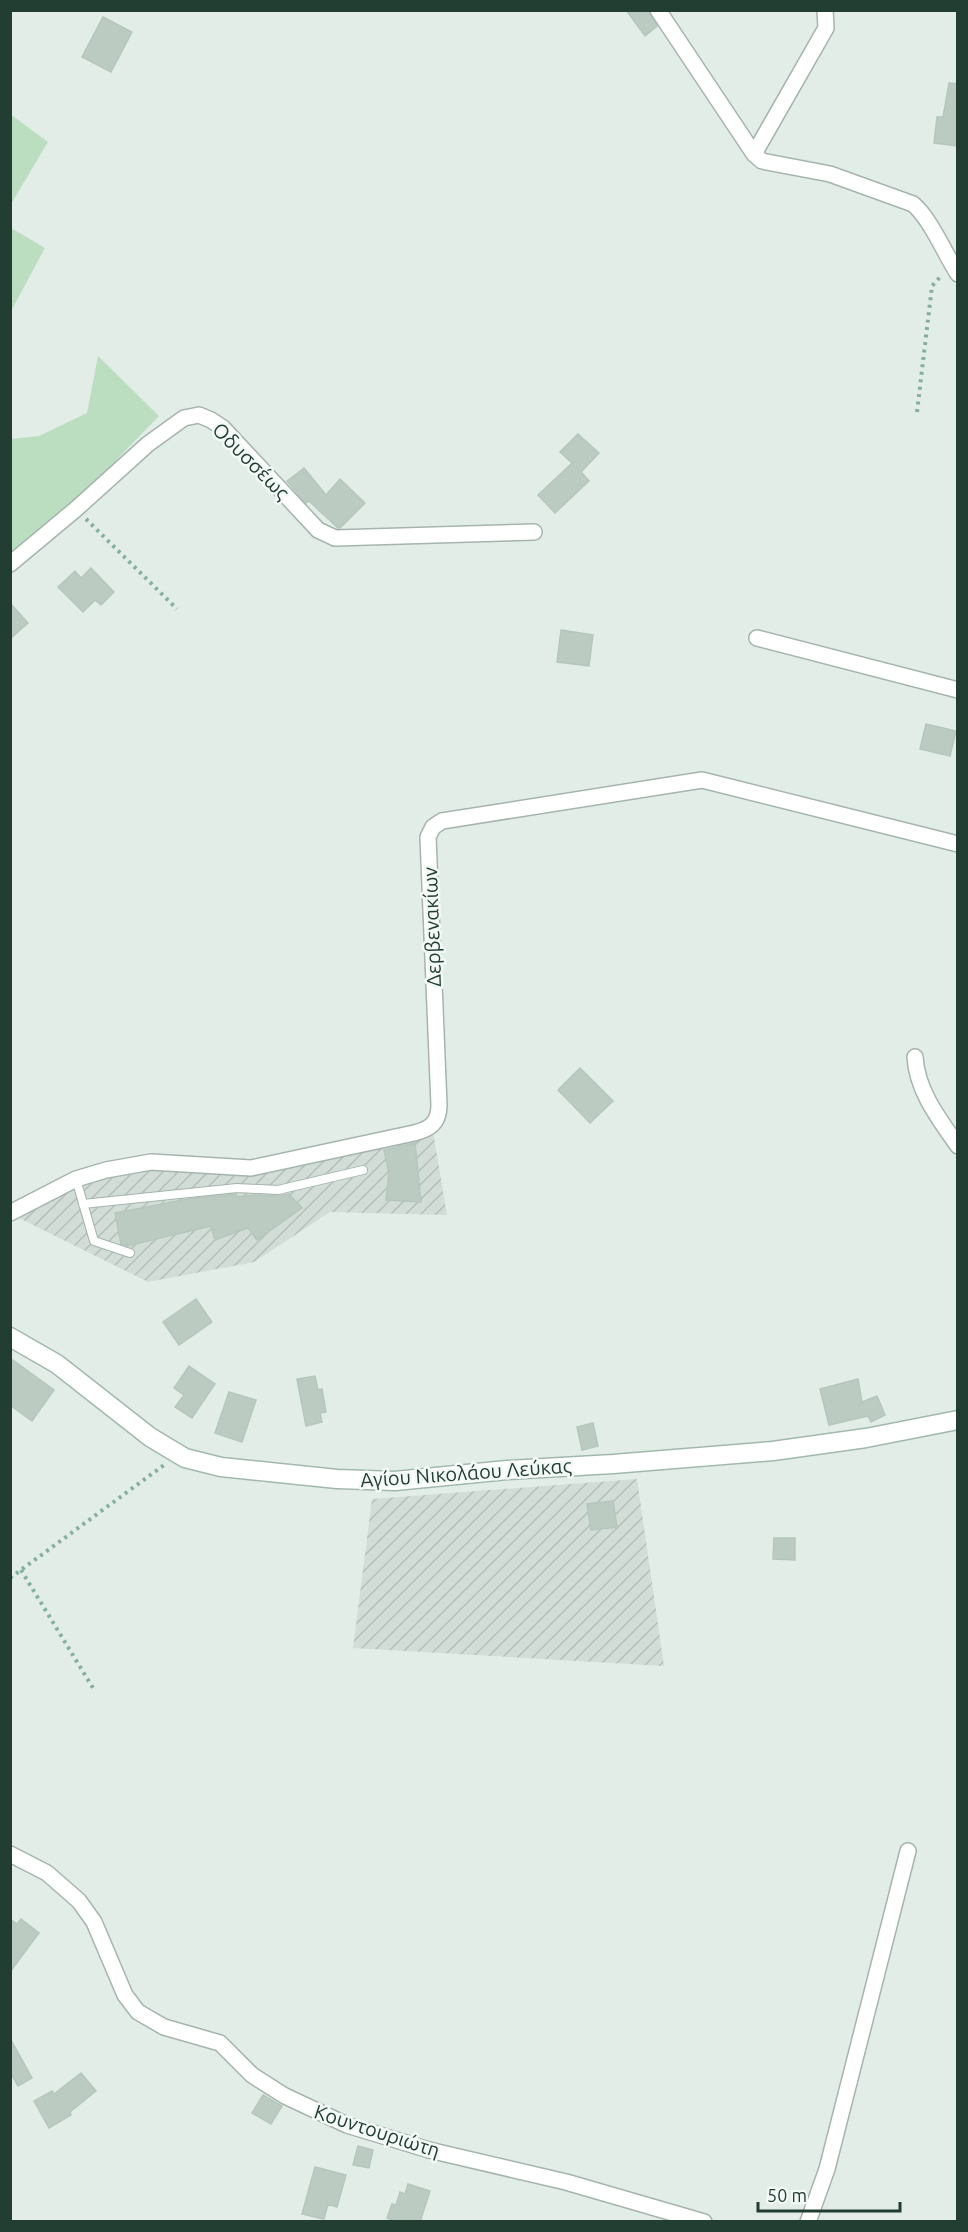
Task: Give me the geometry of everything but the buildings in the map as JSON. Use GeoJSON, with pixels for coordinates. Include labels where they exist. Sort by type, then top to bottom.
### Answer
{"type":"FeatureCollection","features":[{"type":"Feature","properties":{"kind":"main road","name":"Αγίου Νικολάου Λεύκας"},"geometry":{"type":"LineString","coordinates":[[10,1338],[57,1364],[150,1437],[178,1455],[221,1467],[337,1479],[395,1481],[507,1470],[773,1451],[866,1438],[957,1420]]}},
{"type":"Feature","properties":{"kind":"street"},"geometry":{"type":"LineString","coordinates":[[658,10],[754,154],[762,162],[830,174],[913,204],[927,220],[954,269]]}},
{"type":"Feature","properties":{"kind":"street"},"geometry":{"type":"LineString","coordinates":[[754,154],[826,28],[825,10]]}},
{"type":"Feature","properties":{"kind":"street","name":"Οδυσσέως"},"geometry":{"type":"LineString","coordinates":[[10,564],[76,509],[148,444],[184,418],[199,415],[223,428],[318,530],[334,538],[534,532]]}},
{"type":"Feature","properties":{"kind":"street"},"geometry":{"type":"LineString","coordinates":[[757,638],[957,690]]}},
{"type":"Feature","properties":{"kind":"street","name":"Δερβενακίων"},"geometry":{"type":"LineString","coordinates":[[10,1213],[76,1179],[106,1170],[151,1162],[251,1168],[414,1133],[426,1130],[435,1124],[439,1116],[439,1105],[428,837],[433,827],[442,821],[702,780],[957,844]]}},
{"type":"Feature","properties":{"kind":"street"},"geometry":{"type":"LineString","coordinates":[[915,1058],[916,1073],[921,1087],[957,1146]]}},
{"type":"Feature","properties":{"kind":"street"},"geometry":{"type":"LineString","coordinates":[[808,2222],[827,2169],[908,1851]]}},
{"type":"Feature","properties":{"kind":"street","name":"Κουντουριώτη"},"geometry":{"type":"LineString","coordinates":[[10,1854],[47,1873],[79,1901],[94,1922],[125,1995],[138,2012],[164,2027],[220,2043],[252,2075],[285,2096],[346,2125],[429,2150],[566,2182],[704,2222]]}},
{"type":"Feature","properties":{"kind":"lane"},"geometry":{"type":"LineString","coordinates":[[83,1204],[237,1188],[278,1190],[363,1170]]}},
{"type":"Feature","properties":{"kind":"lane"},"geometry":{"type":"LineString","coordinates":[[76,1179],[94,1241],[130,1253]]}},
{"type":"Feature","properties":{"kind":"path"},"geometry":{"type":"LineString","coordinates":[[917,412],[932,285],[954,269]]}},
{"type":"Feature","properties":{"kind":"path"},"geometry":{"type":"LineString","coordinates":[[76,509],[177,609]]}},
{"type":"Feature","properties":{"kind":"path"},"geometry":{"type":"LineString","coordinates":[[10,1578],[178,1455]]}},
{"type":"Feature","properties":{"kind":"path"},"geometry":{"type":"LineString","coordinates":[[21,1570],[93,1688]]}},
{"type":"Feature","properties":{"kind":"shaded area"},"geometry":{"type":"Polygon","coordinates":[[[433,1132],[447,1215],[330,1212],[254,1262],[148,1282],[19,1218],[80,1181],[155,1163],[250,1170],[433,1132]]]}},
{"type":"Feature","properties":{"kind":"shaded area"},"geometry":{"type":"Polygon","coordinates":[[[637,1479],[664,1666],[353,1648],[372,1499],[637,1479]]]}},
{"type":"Feature","properties":{"kind":"green space"},"geometry":{"type":"Polygon","coordinates":[[[10,114],[48,142],[11,204],[10,204],[10,114]]]}},
{"type":"Feature","properties":{"kind":"green space"},"geometry":{"type":"Polygon","coordinates":[[[10,228],[45,248],[11,311],[10,228]]]}},
{"type":"Feature","properties":{"kind":"green space"},"geometry":{"type":"Polygon","coordinates":[[[98,356],[159,416],[63,515],[11,557],[11,439],[39,436],[87,413],[98,356]]]}}]}
